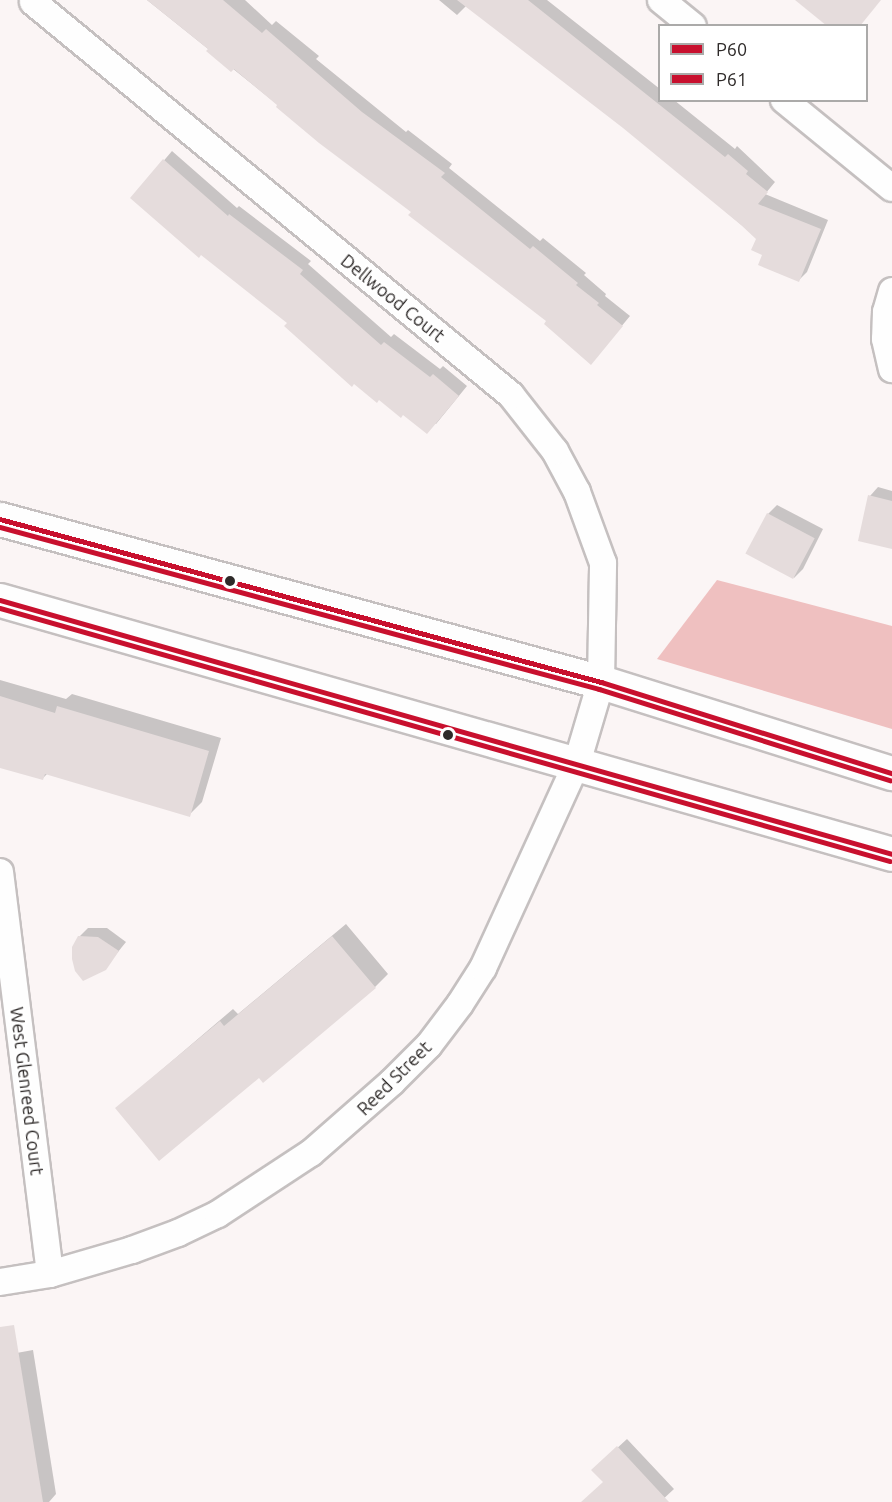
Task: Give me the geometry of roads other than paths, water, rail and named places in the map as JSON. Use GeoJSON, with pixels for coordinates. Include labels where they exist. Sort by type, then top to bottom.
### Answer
{"type":"FeatureCollection","features":[{"type":"Feature","properties":{"kind":"main road"},"geometry":{"type":"LineString","coordinates":[[0,519],[601,682],[892,773]]}},
{"type":"Feature","properties":{"kind":"main road"},"geometry":{"type":"LineString","coordinates":[[0,600],[892,854]]}},
{"type":"Feature","properties":{"kind":"street"},"geometry":{"type":"LineString","coordinates":[[661,0],[691,24]]}},
{"type":"Feature","properties":{"kind":"street","name":"Dellwood Court"},"geometry":{"type":"LineString","coordinates":[[33,2],[511,395],[555,451],[577,492],[603,563],[601,682]]}},
{"type":"Feature","properties":{"kind":"street"},"geometry":{"type":"LineString","coordinates":[[786,102],[892,188]]}},
{"type":"Feature","properties":{"kind":"street"},"geometry":{"type":"LineString","coordinates":[[892,291],[886,312],[885,339],[892,369]]}},
{"type":"Feature","properties":{"kind":"street","name":"Reed Street"},"geometry":{"type":"LineString","coordinates":[[0,1282],[50,1274],[132,1250],[178,1233],[218,1214],[311,1153],[392,1082],[429,1045],[460,1004],[483,968],[577,763],[601,682]]}},
{"type":"Feature","properties":{"kind":"street","name":"West Glenreed Court"},"geometry":{"type":"LineString","coordinates":[[0,872],[50,1274]]}}]}
